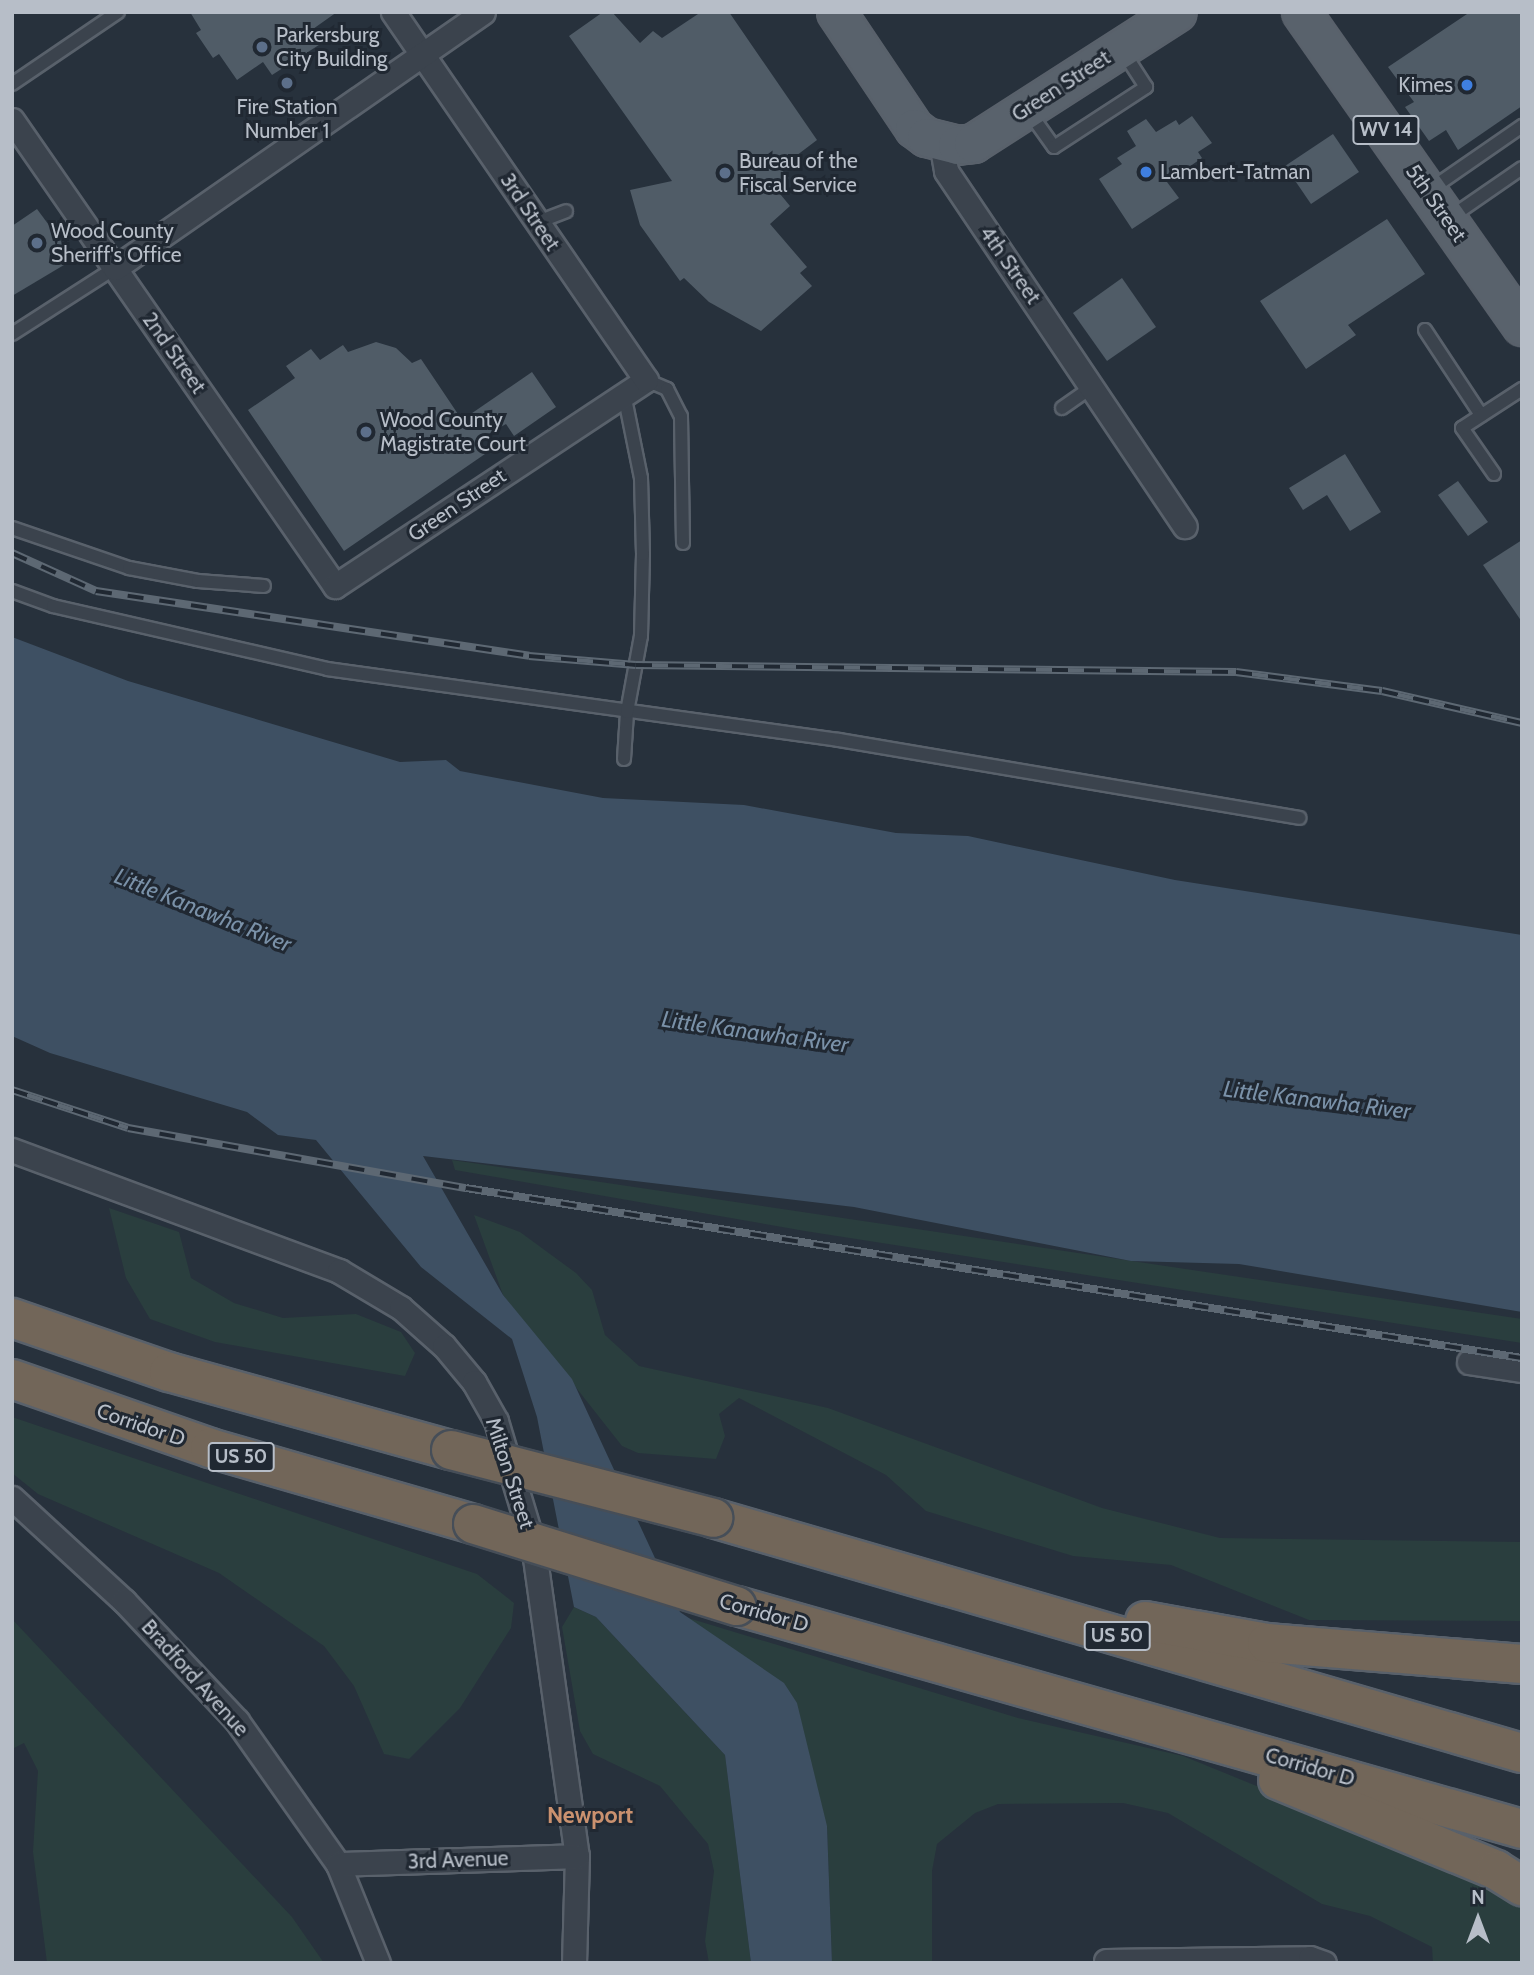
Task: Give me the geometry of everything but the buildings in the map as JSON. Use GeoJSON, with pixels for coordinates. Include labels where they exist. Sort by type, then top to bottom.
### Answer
{"type":"FeatureCollection","features":[{"type":"Feature","properties":{"kind":"highway","name":"US 50"},"geometry":{"type":"LineString","coordinates":[[12,1318],[169,1373],[713,1518],[1522,1753]]}},
{"type":"Feature","properties":{"kind":"highway","name":"Corridor D"},"geometry":{"type":"LineString","coordinates":[[12,1380],[210,1448],[473,1524],[737,1606],[1099,1705],[1522,1829]]}},
{"type":"Feature","properties":{"kind":"highway"},"geometry":{"type":"LineString","coordinates":[[926,1581],[1267,1643],[1522,1664]]}},
{"type":"Feature","properties":{"kind":"highway"},"geometry":{"type":"LineString","coordinates":[[1099,1705],[1496,1870],[1522,1886]]}},
{"type":"Feature","properties":{"kind":"main road"},"geometry":{"type":"LineString","coordinates":[[836,12],[914,128],[941,142]]}},
{"type":"Feature","properties":{"kind":"main road","name":"Green Street"},"geometry":{"type":"LineString","coordinates":[[941,142],[973,143],[1177,12]]}},
{"type":"Feature","properties":{"kind":"main road","name":"5th Street"},"geometry":{"type":"LineString","coordinates":[[1301,12],[1522,326]]}},
{"type":"Feature","properties":{"kind":"street","name":"3rd Street"},"geometry":{"type":"LineString","coordinates":[[393,12],[646,380]]}},
{"type":"Feature","properties":{"kind":"street"},"geometry":{"type":"LineString","coordinates":[[115,268],[483,12]]}},
{"type":"Feature","properties":{"kind":"street","name":"2nd Street"},"geometry":{"type":"LineString","coordinates":[[12,120],[335,586]]}},
{"type":"Feature","properties":{"kind":"street","name":"4th Street"},"geometry":{"type":"LineString","coordinates":[[941,142],[946,171],[1094,386],[1185,526]]}},
{"type":"Feature","properties":{"kind":"street"},"geometry":{"type":"LineString","coordinates":[[619,397],[646,380]]}},
{"type":"Feature","properties":{"kind":"street","name":"Green Street"},"geometry":{"type":"LineString","coordinates":[[335,586],[619,397]]}},
{"type":"Feature","properties":{"kind":"street","name":"Milton Street"},"geometry":{"type":"LineString","coordinates":[[12,1150],[339,1271],[401,1308],[444,1346],[474,1382],[496,1421],[533,1544],[578,1856],[574,1963]]}},
{"type":"Feature","properties":{"kind":"street"},"geometry":{"type":"LineString","coordinates":[[1469,1362],[1522,1370]]}},
{"type":"Feature","properties":{"kind":"street","name":"Bradford Avenue"},"geometry":{"type":"LineString","coordinates":[[12,1498],[124,1601],[237,1721],[338,1864],[378,1963]]}},
{"type":"Feature","properties":{"kind":"street","name":"3rd Avenue"},"geometry":{"type":"LineString","coordinates":[[338,1864],[578,1856]]}},
{"type":"Feature","properties":{"kind":"street"},"geometry":{"type":"LineString","coordinates":[[1106,1961],[1310,1958],[1324,1963]]}},
{"type":"Feature","properties":{"kind":"lane"},"geometry":{"type":"LineString","coordinates":[[12,84],[118,12]]}},
{"type":"Feature","properties":{"kind":"lane"},"geometry":{"type":"LineString","coordinates":[[1026,108],[1054,148],[1146,87],[1121,48]]}},
{"type":"Feature","properties":{"kind":"lane"},"geometry":{"type":"LineString","coordinates":[[1438,205],[1522,126]]}},
{"type":"Feature","properties":{"kind":"lane"},"geometry":{"type":"LineString","coordinates":[[1438,205],[1522,168]]}},
{"type":"Feature","properties":{"kind":"lane"},"geometry":{"type":"LineString","coordinates":[[538,222],[566,211]]}},
{"type":"Feature","properties":{"kind":"lane"},"geometry":{"type":"LineString","coordinates":[[12,334],[115,268]]}},
{"type":"Feature","properties":{"kind":"lane"},"geometry":{"type":"LineString","coordinates":[[1425,330],[1481,415]]}},
{"type":"Feature","properties":{"kind":"lane"},"geometry":{"type":"LineString","coordinates":[[646,380],[667,389],[681,416],[683,543]]}},
{"type":"Feature","properties":{"kind":"lane"},"geometry":{"type":"LineString","coordinates":[[1062,408],[1094,386]]}},
{"type":"Feature","properties":{"kind":"lane"},"geometry":{"type":"LineString","coordinates":[[1494,474],[1462,429],[1522,389]]}},
{"type":"Feature","properties":{"kind":"lane"},"geometry":{"type":"LineString","coordinates":[[619,397],[641,478],[643,554],[640,636],[626,712],[624,759]]}},
{"type":"Feature","properties":{"kind":"lane"},"geometry":{"type":"LineString","coordinates":[[12,528],[130,568],[264,586]]}},
{"type":"Feature","properties":{"kind":"lane"},"geometry":{"type":"LineString","coordinates":[[12,591],[53,606],[302,664],[626,712],[839,740],[1299,818]]}},
{"type":"Feature","properties":{"kind":"green space"},"geometry":{"type":"Polygon","coordinates":[[[452,1160],[1522,1319],[1522,1343],[805,1231],[455,1170],[452,1160]]]}},
{"type":"Feature","properties":{"kind":"green space"},"geometry":{"type":"Polygon","coordinates":[[[109,1208],[179,1232],[191,1278],[234,1303],[283,1318],[356,1314],[401,1332],[415,1353],[405,1376],[215,1342],[150,1319],[126,1278],[109,1208]]]}},
{"type":"Feature","properties":{"kind":"green space"},"geometry":{"type":"Polygon","coordinates":[[[474,1215],[520,1232],[576,1273],[592,1290],[605,1335],[639,1366],[828,1408],[1102,1508],[1220,1538],[1522,1542],[1522,1621],[1309,1620],[1171,1565],[1073,1556],[926,1511],[886,1475],[739,1398],[719,1414],[725,1436],[716,1459],[638,1453],[622,1446],[503,1295],[474,1215]]]}},
{"type":"Feature","properties":{"kind":"green space"},"geometry":{"type":"Polygon","coordinates":[[[12,1417],[477,1574],[514,1603],[511,1628],[460,1708],[409,1759],[384,1754],[354,1686],[324,1646],[219,1573],[38,1494],[12,1473],[12,1417]]]}},
{"type":"Feature","properties":{"kind":"green space"},"geometry":{"type":"Polygon","coordinates":[[[574,1607],[596,1617],[725,1755],[751,1963],[709,1963],[705,1941],[714,1871],[708,1844],[660,1786],[593,1754],[580,1731],[562,1627],[574,1607]]]}},
{"type":"Feature","properties":{"kind":"green space"},"geometry":{"type":"Polygon","coordinates":[[[685,1617],[1018,1718],[1183,1756],[1490,1881],[1522,1902],[1522,1963],[1433,1963],[1432,1947],[1370,1916],[1322,1904],[1168,1813],[1123,1803],[998,1804],[975,1813],[937,1844],[932,1871],[932,1963],[832,1963],[827,1826],[685,1617]]]}},
{"type":"Feature","properties":{"kind":"green space"},"geometry":{"type":"Polygon","coordinates":[[[12,1619],[292,1917],[324,1963],[47,1963],[33,1852],[38,1771],[24,1743],[12,1749],[12,1619]]]}},
{"type":"Feature","properties":{"kind":"water","name":"Little Kanawha River"},"geometry":{"type":"Polygon","coordinates":[[[12,637],[128,681],[400,762],[446,760],[460,771],[603,798],[744,805],[896,833],[968,836],[1175,880],[1522,935],[1522,1312],[1239,1264],[1131,1261],[854,1207],[423,1156],[503,1295],[572,1379],[680,1612],[784,1683],[797,1703],[827,1826],[832,1963],[751,1963],[725,1755],[596,1617],[574,1607],[537,1417],[512,1339],[421,1267],[316,1140],[278,1135],[247,1112],[50,1053],[12,1036],[12,637]]]}},
{"type":"Feature","properties":{"kind":"railway"},"geometry":{"type":"LineString","coordinates":[[12,553],[96,591],[529,656],[636,665],[1236,672],[1382,691],[1522,723]]}},
{"type":"Feature","properties":{"kind":"railway"},"geometry":{"type":"LineString","coordinates":[[12,1090],[128,1128],[466,1188],[1522,1358]]}},
{"type":"Feature","properties":{"kind":"place","name":"Parkersburg City Building"},"geometry":{"type":"Point","coordinates":[262,47]}},
{"type":"Feature","properties":{"kind":"place","name":"Fire Station Number 1"},"geometry":{"type":"Point","coordinates":[287,83]}},
{"type":"Feature","properties":{"kind":"place","name":"Kimes"},"geometry":{"type":"Point","coordinates":[1467,85]}},
{"type":"Feature","properties":{"kind":"place","name":"Lambert-Tatman"},"geometry":{"type":"Point","coordinates":[1146,172]}},
{"type":"Feature","properties":{"kind":"place","name":"Bureau of the Fiscal Service"},"geometry":{"type":"Point","coordinates":[725,173]}},
{"type":"Feature","properties":{"kind":"place","name":"Wood County Sheriff's Office"},"geometry":{"type":"Point","coordinates":[37,243]}},
{"type":"Feature","properties":{"kind":"place","name":"Wood County Magistrate Court"},"geometry":{"type":"Point","coordinates":[366,432]}},
{"type":"Feature","properties":{"kind":"district","name":"Newport"},"geometry":{"type":"Point","coordinates":[590,1815]}}]}
